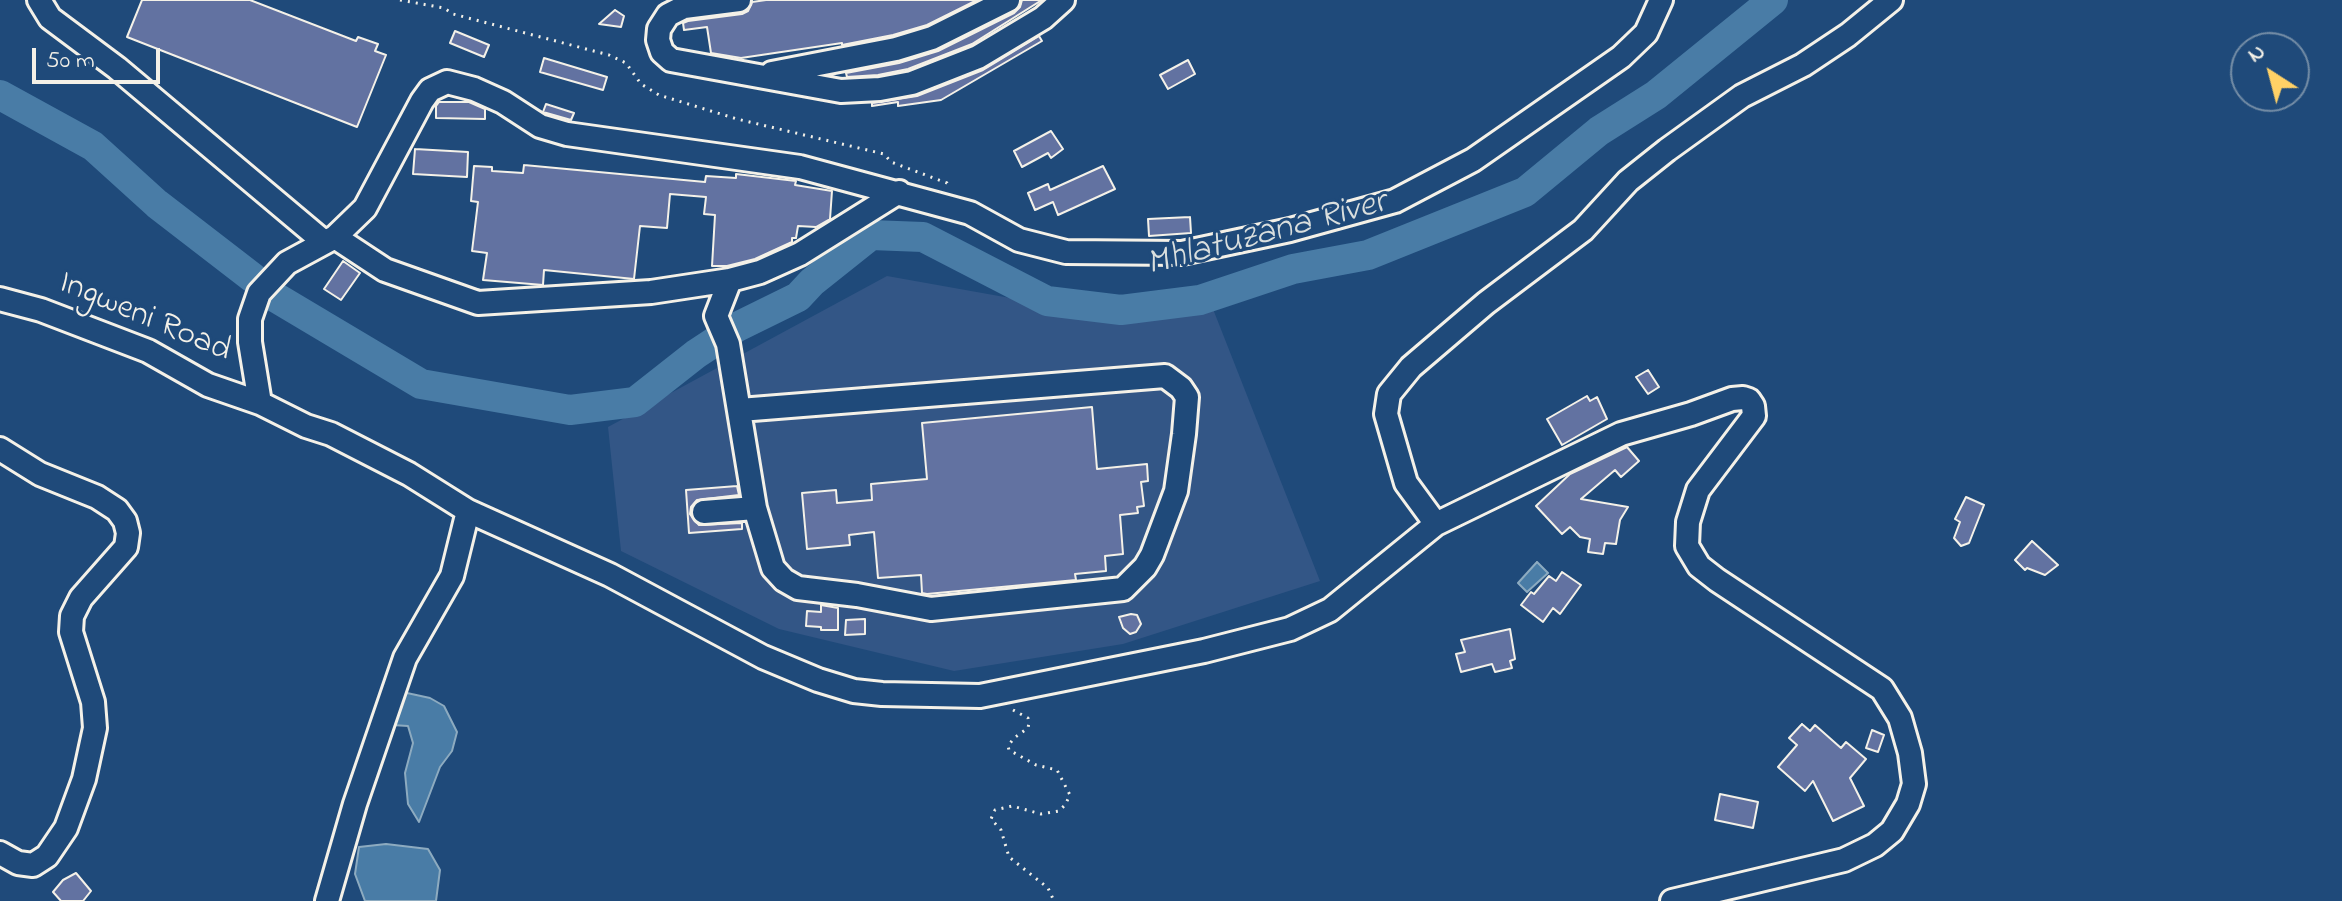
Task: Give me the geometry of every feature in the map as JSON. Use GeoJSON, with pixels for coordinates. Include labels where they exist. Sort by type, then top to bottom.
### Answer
{"type":"FeatureCollection","features":[{"type":"Feature","properties":{"kind":"street"},"geometry":{"type":"LineString","coordinates":[[39,0],[50,18],[117,68],[329,239],[385,270],[478,303],[651,292],[730,280],[760,272],[800,254],[899,192]]}},
{"type":"Feature","properties":{"kind":"street"},"geometry":{"type":"LineString","coordinates":[[739,0],[684,7],[668,15],[659,29],[658,40],[662,52],[671,60],[841,91],[880,89],[912,83],[978,57],[1043,18],[1063,0]]}},
{"type":"Feature","properties":{"kind":"street"},"geometry":{"type":"LineString","coordinates":[[759,76],[883,52],[920,41],[1008,0]]}},
{"type":"Feature","properties":{"kind":"street"},"geometry":{"type":"LineString","coordinates":[[260,403],[250,342],[253,306],[259,293],[287,263],[329,239],[365,208],[422,101],[430,90],[447,82],[474,89],[503,102],[540,126],[567,134],[800,167],[970,213],[1019,240],[1066,252],[1182,253],[1290,230],[1395,201],[1473,160],[1621,57],[1646,33],[1661,0]]}},
{"type":"Feature","properties":{"kind":"street"},"geometry":{"type":"LineString","coordinates":[[1436,524],[1406,483],[1386,414],[1389,394],[1411,367],[1486,303],[1583,230],[1628,181],[1667,150],[1742,96],[1803,65],[1848,35],[1891,0]]}},
{"type":"Feature","properties":{"kind":"street"},"geometry":{"type":"LineString","coordinates":[[730,280],[716,316],[728,344],[755,508],[773,568],[784,580],[798,588],[931,609],[1123,589],[1135,579],[1152,555],[1176,491],[1187,397],[1165,376],[740,410]]}},
{"type":"Feature","properties":{"kind":"street","name":"Ingweni Road"},"geometry":{"type":"LineString","coordinates":[[0,299],[41,310],[135,345],[208,385],[260,403],[306,426],[331,434],[409,474],[468,511],[610,575],[753,652],[818,680],[854,691],[882,694],[980,696],[1204,651],[1290,629],[1330,610],[1436,524],[1621,434],[1732,399],[1749,400],[1754,416],[1698,490],[1688,522],[1687,546],[1699,566],[1717,580],[1882,689],[1900,718],[1910,753],[1914,784],[1908,804],[1892,831],[1875,845],[1844,860],[1672,901]]}},
{"type":"Feature","properties":{"kind":"street"},"geometry":{"type":"LineString","coordinates":[[0,449],[40,474],[97,497],[117,510],[125,521],[128,533],[126,547],[81,598],[72,616],[71,632],[93,702],[95,728],[84,779],[66,828],[47,856],[33,865],[18,863],[0,853]]}},
{"type":"Feature","properties":{"kind":"street"},"geometry":{"type":"LineString","coordinates":[[704,512],[755,508]]}},
{"type":"Feature","properties":{"kind":"street"},"geometry":{"type":"LineString","coordinates":[[327,901],[355,804],[405,658],[452,576],[468,511]]}},
{"type":"Feature","properties":{"kind":"path"},"geometry":{"type":"LineString","coordinates":[[400,0],[444,8],[453,14],[609,55],[626,63],[641,84],[659,95],[737,119],[884,154],[891,162],[947,183],[970,213]]}},
{"type":"Feature","properties":{"kind":"path"},"geometry":{"type":"LineString","coordinates":[[980,696],[1028,718],[1028,728],[1014,738],[1008,746],[1009,750],[1036,765],[1057,770],[1070,795],[1059,811],[1041,814],[1012,806],[995,810],[991,819],[1001,830],[1009,857],[1048,888],[1054,901]]}},
{"type":"Feature","properties":{"kind":"shaded area"},"geometry":{"type":"Polygon","coordinates":[[[887,276],[1083,311],[1213,309],[1320,581],[1123,644],[954,671],[779,629],[621,551],[608,427],[887,276]]]}},
{"type":"Feature","properties":{"kind":"shaded area"},"geometry":{"type":"Polygon","coordinates":[[[1537,562],[1548,573],[1527,592],[1518,583],[1537,562]]]}},
{"type":"Feature","properties":{"kind":"shaded area"},"geometry":{"type":"Polygon","coordinates":[[[407,693],[430,698],[444,706],[457,732],[452,751],[440,767],[419,822],[408,804],[405,773],[413,743],[408,726],[392,725],[392,707],[407,693]]]}},
{"type":"Feature","properties":{"kind":"shaded area"},"geometry":{"type":"Polygon","coordinates":[[[386,844],[428,849],[440,870],[436,901],[365,901],[355,874],[359,847],[386,844]]]}},
{"type":"Feature","properties":{"kind":"building"},"geometry":{"type":"Polygon","coordinates":[[[142,0],[250,0],[356,41],[358,37],[378,44],[375,51],[386,55],[357,127],[127,37],[142,0]]]}},
{"type":"Feature","properties":{"kind":"building"},"geometry":{"type":"Polygon","coordinates":[[[977,0],[927,25],[893,35],[741,58],[711,53],[707,27],[684,30],[683,23],[688,21],[742,14],[748,11],[752,2],[977,0]]]}},
{"type":"Feature","properties":{"kind":"building"},"geometry":{"type":"Polygon","coordinates":[[[1022,0],[1042,0],[972,44],[908,69],[847,77],[846,73],[899,63],[938,51],[1014,13],[1022,0]]]}},
{"type":"Feature","properties":{"kind":"building"},"geometry":{"type":"Polygon","coordinates":[[[615,10],[624,16],[621,27],[599,24],[615,10]]]}},
{"type":"Feature","properties":{"kind":"building"},"geometry":{"type":"Polygon","coordinates":[[[455,31],[489,45],[484,57],[450,43],[455,31]]]}},
{"type":"Feature","properties":{"kind":"building"},"geometry":{"type":"Polygon","coordinates":[[[1039,36],[1042,41],[941,100],[872,106],[872,103],[917,96],[983,70],[1039,36]]]}},
{"type":"Feature","properties":{"kind":"building"},"geometry":{"type":"Polygon","coordinates":[[[544,58],[607,77],[603,90],[540,72],[544,58]]]}},
{"type":"Feature","properties":{"kind":"building"},"geometry":{"type":"Polygon","coordinates":[[[1188,60],[1195,74],[1168,89],[1160,75],[1188,60]]]}},
{"type":"Feature","properties":{"kind":"building"},"geometry":{"type":"Polygon","coordinates":[[[439,102],[469,102],[485,109],[485,119],[436,118],[439,102]]]}},
{"type":"Feature","properties":{"kind":"building"},"geometry":{"type":"Polygon","coordinates":[[[546,104],[574,113],[571,120],[543,112],[546,104]]]}},
{"type":"Feature","properties":{"kind":"building"},"geometry":{"type":"Polygon","coordinates":[[[1051,131],[1063,149],[1051,158],[1048,153],[1022,167],[1014,151],[1051,131]]]}},
{"type":"Feature","properties":{"kind":"building"},"geometry":{"type":"Polygon","coordinates":[[[415,149],[468,152],[467,177],[413,174],[415,149]]]}},
{"type":"Feature","properties":{"kind":"building"},"geometry":{"type":"Polygon","coordinates":[[[524,165],[705,182],[706,176],[736,178],[736,174],[796,181],[795,185],[832,191],[830,219],[816,227],[798,226],[792,242],[755,259],[727,266],[712,266],[715,215],[704,214],[706,197],[670,194],[667,228],[640,226],[634,279],[544,270],[543,285],[483,280],[487,253],[472,251],[478,202],[471,201],[474,166],[492,167],[492,171],[523,173],[524,165]]]}},
{"type":"Feature","properties":{"kind":"building"},"geometry":{"type":"Polygon","coordinates":[[[1103,166],[1115,189],[1058,215],[1053,202],[1035,210],[1028,193],[1048,184],[1050,190],[1103,166]]]}},
{"type":"Feature","properties":{"kind":"building"},"geometry":{"type":"Polygon","coordinates":[[[1190,217],[1191,233],[1149,236],[1148,219],[1190,217]]]}},
{"type":"Feature","properties":{"kind":"building"},"geometry":{"type":"Polygon","coordinates":[[[343,261],[360,273],[341,300],[324,289],[343,261]]]}},
{"type":"Feature","properties":{"kind":"building"},"geometry":{"type":"Polygon","coordinates":[[[1648,370],[1659,387],[1648,394],[1636,377],[1648,370]]]}},
{"type":"Feature","properties":{"kind":"building"},"geometry":{"type":"Polygon","coordinates":[[[1587,396],[1590,401],[1597,397],[1607,419],[1562,445],[1547,419],[1587,396]]]}},
{"type":"Feature","properties":{"kind":"building"},"geometry":{"type":"Polygon","coordinates":[[[1092,407],[1097,469],[1147,464],[1148,481],[1141,482],[1144,506],[1137,507],[1138,513],[1120,515],[1123,554],[1105,556],[1106,571],[1075,574],[1076,580],[927,594],[922,593],[921,575],[878,578],[874,532],[849,535],[850,545],[807,549],[802,493],[836,490],[837,503],[872,500],[871,484],[927,479],[922,423],[1092,407]]]}},
{"type":"Feature","properties":{"kind":"building"},"geometry":{"type":"Polygon","coordinates":[[[1627,447],[1639,461],[1621,477],[1615,470],[1581,499],[1628,507],[1620,520],[1616,544],[1605,543],[1603,554],[1588,552],[1590,539],[1580,537],[1570,527],[1562,534],[1536,506],[1570,474],[1627,447]]]}},
{"type":"Feature","properties":{"kind":"building"},"geometry":{"type":"Polygon","coordinates":[[[737,486],[739,495],[697,500],[690,514],[699,525],[742,523],[742,529],[689,533],[686,490],[737,486]]]}},
{"type":"Feature","properties":{"kind":"building"},"geometry":{"type":"Polygon","coordinates":[[[1966,497],[1984,505],[1969,543],[1961,546],[1954,538],[1960,522],[1955,519],[1966,497]]]}},
{"type":"Feature","properties":{"kind":"building"},"geometry":{"type":"Polygon","coordinates":[[[2032,541],[2058,565],[2045,575],[2027,568],[2025,570],[2015,560],[2032,541]]]}},
{"type":"Feature","properties":{"kind":"building"},"geometry":{"type":"Polygon","coordinates":[[[1562,572],[1581,585],[1560,614],[1553,608],[1543,622],[1521,605],[1549,576],[1556,581],[1562,572]]]}},
{"type":"Feature","properties":{"kind":"building"},"geometry":{"type":"Polygon","coordinates":[[[821,605],[838,608],[838,630],[806,626],[807,611],[821,612],[821,605]]]}},
{"type":"Feature","properties":{"kind":"building"},"geometry":{"type":"Polygon","coordinates":[[[1137,615],[1141,624],[1136,632],[1130,634],[1123,628],[1119,617],[1137,615]]]}},
{"type":"Feature","properties":{"kind":"building"},"geometry":{"type":"Polygon","coordinates":[[[865,619],[865,634],[845,635],[846,620],[865,619]]]}},
{"type":"Feature","properties":{"kind":"building"},"geometry":{"type":"Polygon","coordinates":[[[1510,629],[1515,659],[1510,661],[1512,668],[1495,672],[1492,664],[1461,672],[1456,654],[1465,652],[1461,640],[1510,629]]]}},
{"type":"Feature","properties":{"kind":"building"},"geometry":{"type":"Polygon","coordinates":[[[1802,724],[1810,731],[1815,725],[1841,748],[1846,742],[1866,759],[1850,778],[1864,806],[1833,821],[1813,781],[1805,791],[1778,767],[1797,745],[1789,738],[1802,724]]]}},
{"type":"Feature","properties":{"kind":"building"},"geometry":{"type":"Polygon","coordinates":[[[1872,730],[1884,735],[1878,752],[1866,748],[1872,730]]]}},
{"type":"Feature","properties":{"kind":"building"},"geometry":{"type":"Polygon","coordinates":[[[1720,794],[1758,802],[1753,828],[1715,820],[1720,794]]]}},
{"type":"Feature","properties":{"kind":"building"},"geometry":{"type":"Polygon","coordinates":[[[76,873],[91,891],[83,901],[61,901],[53,892],[63,880],[76,873]]]}},
{"type":"Feature","properties":{"kind":"waterway","name":"Mhlatuzana River"},"geometry":{"type":"LineString","coordinates":[[275,297],[421,384],[570,410],[635,402],[696,354],[737,327],[798,297],[871,235],[923,237],[1047,301],[1121,310],[1200,300],[1293,269],[1368,255],[1525,192],[1599,131],[1656,95],[1773,0]]}},
{"type":"Feature","properties":{"kind":"waterway","name":"Mhlatuzana River"},"geometry":{"type":"LineString","coordinates":[[0,95],[93,146],[157,204],[253,278]]}}]}
